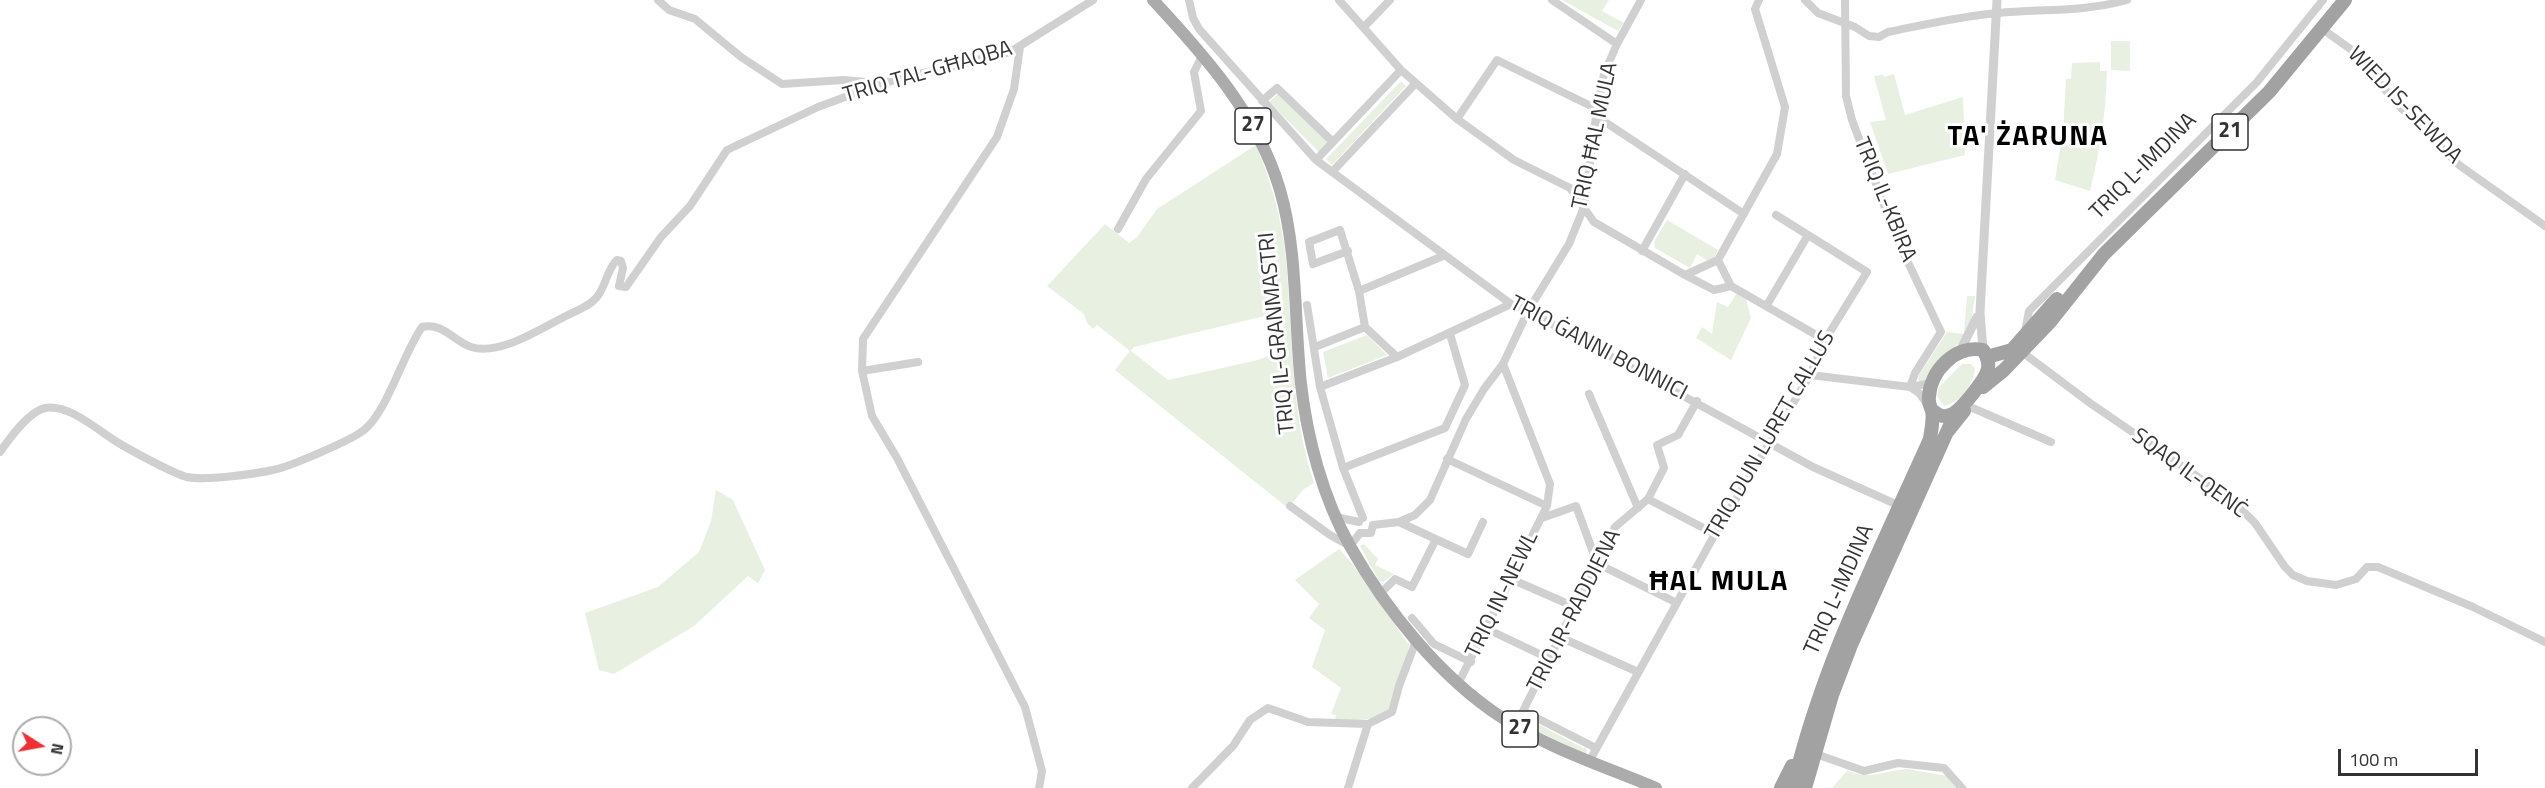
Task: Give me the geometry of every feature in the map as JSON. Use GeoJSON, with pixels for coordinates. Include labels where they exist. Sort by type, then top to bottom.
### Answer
{"type":"FeatureCollection","features":[{"type":"Feature","properties":{"kind":"highway","name":"TRIQ L-IMDINA"},"geometry":{"type":"LineString","coordinates":[[1962,409],[2050,322],[2104,254],[2243,119],[2345,0]]}},
{"type":"Feature","properties":{"kind":"highway","name":"TRIQ L-IMDINA"},"geometry":{"type":"LineString","coordinates":[[1793,788],[1804,737],[1834,652],[1930,439],[1931,409],[1928,400],[1932,383],[1941,367],[1960,351],[1969,348],[1985,353],[2012,350],[2084,267],[2104,254]]}},
{"type":"Feature","properties":{"kind":"highway","name":"TRIQ L-IMDINA"},"geometry":{"type":"LineString","coordinates":[[1805,788],[1813,753],[1851,645],[1948,431],[1987,374],[2022,352]]}},
{"type":"Feature","properties":{"kind":"highway"},"geometry":{"type":"LineString","coordinates":[[1985,353],[1987,374]]}},
{"type":"Feature","properties":{"kind":"highway"},"geometry":{"type":"LineString","coordinates":[[1931,409],[1943,417],[1962,409]]}},
{"type":"Feature","properties":{"kind":"highway"},"geometry":{"type":"LineString","coordinates":[[1781,788],[1804,737]]}},
{"type":"Feature","properties":{"kind":"main road","name":"TRIQ IL-GRANMASTRI"},"geometry":{"type":"LineString","coordinates":[[1153,0],[1230,89],[1260,139],[1280,191],[1294,281],[1304,403],[1315,455],[1336,517],[1350,546],[1416,641],[1458,684],[1525,733],[1656,788]]}},
{"type":"Feature","properties":{"kind":"street"},"geometry":{"type":"LineString","coordinates":[[658,0],[669,10],[695,19],[741,57],[782,84],[843,80],[883,83]]}},
{"type":"Feature","properties":{"kind":"street","name":"TRIQ TAL-GĦAQBA"},"geometry":{"type":"LineString","coordinates":[[0,452],[18,428],[43,408],[56,408],[90,423],[117,442],[186,477],[207,478],[274,470],[333,446],[365,430],[379,411],[412,340],[422,327],[430,325],[443,329],[470,347],[486,349],[539,331],[588,306],[598,296],[617,260],[621,261],[623,268],[619,286],[626,287],[661,237],[690,206],[727,150],[818,107],[883,83],[1010,52],[1093,0]]}},
{"type":"Feature","properties":{"kind":"street","name":"TRIQ ĠANNI BONNICI"},"geometry":{"type":"LineString","coordinates":[[1189,0],[1193,18],[1199,29],[1316,160],[1511,304],[1697,402],[1813,467],[1900,506]]}},
{"type":"Feature","properties":{"kind":"street"},"geometry":{"type":"LineString","coordinates":[[1339,0],[1415,84],[1457,119],[1514,160],[1570,188],[1594,222],[1714,290],[1731,286]]}},
{"type":"Feature","properties":{"kind":"street"},"geometry":{"type":"LineString","coordinates":[[1364,27],[1390,0]]}},
{"type":"Feature","properties":{"kind":"street"},"geometry":{"type":"LineString","coordinates":[[1552,0],[1617,44]]}},
{"type":"Feature","properties":{"kind":"street","name":"TRIQ ĦAL MULA"},"geometry":{"type":"LineString","coordinates":[[1373,525],[1399,522],[1415,515],[1430,500],[1466,419],[1484,389],[1503,364],[1528,311],[1569,244],[1584,207],[1604,74],[1641,0]]}},
{"type":"Feature","properties":{"kind":"street"},"geometry":{"type":"LineString","coordinates":[[1685,275],[1718,260],[1777,154],[1785,107],[1755,9],[1759,0]]}},
{"type":"Feature","properties":{"kind":"street"},"geometry":{"type":"LineString","coordinates":[[1805,0],[1818,13],[1854,27],[1869,36],[1879,37],[1887,32],[1996,13],[2073,4],[2112,4],[2127,0]]}},
{"type":"Feature","properties":{"kind":"street","name":"TRIQ IL-KBIRA"},"geometry":{"type":"LineString","coordinates":[[1845,0],[1846,96],[1852,120],[1896,237],[1941,332],[1915,373],[1910,387]]}},
{"type":"Feature","properties":{"kind":"street"},"geometry":{"type":"LineString","coordinates":[[1985,353],[1980,312],[1997,0]]}},
{"type":"Feature","properties":{"kind":"street","name":"TRIQ L-IMDINA"},"geometry":{"type":"LineString","coordinates":[[2024,337],[2029,311],[2257,82],[2321,0]]}},
{"type":"Feature","properties":{"kind":"street","name":"WIED IS-SEWDA"},"geometry":{"type":"LineString","coordinates":[[2321,28],[2356,53],[2403,110],[2459,165],[2545,226]]}},
{"type":"Feature","properties":{"kind":"street"},"geometry":{"type":"LineString","coordinates":[[1020,47],[1014,89],[997,137],[863,339],[862,370],[873,416],[1025,706],[1042,771],[1039,788]]}},
{"type":"Feature","properties":{"kind":"street"},"geometry":{"type":"LineString","coordinates":[[1118,229],[1146,179],[1201,111],[1194,72],[1202,56]]}},
{"type":"Feature","properties":{"kind":"street"},"geometry":{"type":"LineString","coordinates":[[1457,119],[1497,60],[1597,112],[1744,214]]}},
{"type":"Feature","properties":{"kind":"street"},"geometry":{"type":"LineString","coordinates":[[1316,160],[1401,70]]}},
{"type":"Feature","properties":{"kind":"street"},"geometry":{"type":"LineString","coordinates":[[1332,172],[1415,84]]}},
{"type":"Feature","properties":{"kind":"street"},"geometry":{"type":"LineString","coordinates":[[1262,101],[1277,88],[1333,142]]}},
{"type":"Feature","properties":{"kind":"street"},"geometry":{"type":"LineString","coordinates":[[1642,251],[1685,174]]}},
{"type":"Feature","properties":{"kind":"street"},"geometry":{"type":"LineString","coordinates":[[1767,305],[1808,235],[1776,215]]}},
{"type":"Feature","properties":{"kind":"street"},"geometry":{"type":"LineString","coordinates":[[1348,251],[1313,264],[1309,242],[1341,230],[1348,251],[1349,261],[1359,291],[1365,327],[1397,357]]}},
{"type":"Feature","properties":{"kind":"street","name":"TRIQ DUN LURET CALLUS"},"geometry":{"type":"LineString","coordinates":[[1590,760],[1715,534],[1810,375],[1825,340],[1867,272],[1808,235]]}},
{"type":"Feature","properties":{"kind":"street"},"geometry":{"type":"LineString","coordinates":[[1359,291],[1443,255]]}},
{"type":"Feature","properties":{"kind":"street"},"geometry":{"type":"LineString","coordinates":[[1718,260],[1731,286],[1825,340]]}},
{"type":"Feature","properties":{"kind":"street"},"geometry":{"type":"LineString","coordinates":[[1320,387],[1450,334],[1511,304]]}},
{"type":"Feature","properties":{"kind":"street"},"geometry":{"type":"LineString","coordinates":[[1307,305],[1320,387],[1343,468],[1361,520],[1357,529],[1365,535],[1371,533],[1373,525],[1369,519],[1361,520],[1336,517]]}},
{"type":"Feature","properties":{"kind":"street"},"geometry":{"type":"LineString","coordinates":[[1960,351],[1980,312]]}},
{"type":"Feature","properties":{"kind":"street"},"geometry":{"type":"LineString","coordinates":[[1315,347],[1365,327]]}},
{"type":"Feature","properties":{"kind":"street"},"geometry":{"type":"LineString","coordinates":[[1343,468],[1445,428],[1466,385],[1450,334]]}},
{"type":"Feature","properties":{"kind":"street","name":"SQAQ IL-QENĊ"},"geometry":{"type":"LineString","coordinates":[[2022,352],[2090,403],[2233,501],[2255,523],[2293,575],[2307,581],[2336,585],[2356,579],[2367,567],[2378,567],[2473,607],[2545,642]]}},
{"type":"Feature","properties":{"kind":"street"},"geometry":{"type":"LineString","coordinates":[[862,370],[918,362]]}},
{"type":"Feature","properties":{"kind":"street"},"geometry":{"type":"LineString","coordinates":[[1448,459],[1547,506],[1550,484],[1503,364]]}},
{"type":"Feature","properties":{"kind":"street"},"geometry":{"type":"LineString","coordinates":[[1810,375],[1910,387],[1932,383]]}},
{"type":"Feature","properties":{"kind":"street"},"geometry":{"type":"LineString","coordinates":[[1910,387],[1919,393],[1931,409]]}},
{"type":"Feature","properties":{"kind":"street"},"geometry":{"type":"LineString","coordinates":[[1589,394],[1638,508]]}},
{"type":"Feature","properties":{"kind":"street","name":"TRIQ IR-RADDIENA"},"geometry":{"type":"LineString","coordinates":[[1596,748],[1523,711],[1562,638],[1615,527],[1648,499],[1664,468],[1657,445],[1678,435],[1697,402]]}},
{"type":"Feature","properties":{"kind":"street"},"geometry":{"type":"LineString","coordinates":[[1962,409],[2051,442]]}},
{"type":"Feature","properties":{"kind":"street"},"geometry":{"type":"LineString","coordinates":[[1648,499],[1715,534]]}},
{"type":"Feature","properties":{"kind":"street"},"geometry":{"type":"LineString","coordinates":[[1290,506],[1330,535],[1350,546],[1360,533]]}},
{"type":"Feature","properties":{"kind":"street","name":"TRIQ IN-NEWL"},"geometry":{"type":"LineString","coordinates":[[1458,684],[1547,506]]}},
{"type":"Feature","properties":{"kind":"street"},"geometry":{"type":"LineString","coordinates":[[1542,518],[1576,506],[1593,552]]}},
{"type":"Feature","properties":{"kind":"street"},"geometry":{"type":"LineString","coordinates":[[1399,522],[1468,554],[1483,522]]}},
{"type":"Feature","properties":{"kind":"street"},"geometry":{"type":"LineString","coordinates":[[1381,593],[1395,579],[1412,587],[1436,539]]}},
{"type":"Feature","properties":{"kind":"street"},"geometry":{"type":"LineString","coordinates":[[1596,563],[1677,603]]}},
{"type":"Feature","properties":{"kind":"street"},"geometry":{"type":"LineString","coordinates":[[1511,579],[1575,607]]}},
{"type":"Feature","properties":{"kind":"street"},"geometry":{"type":"LineString","coordinates":[[1412,618],[1434,645],[1471,662]]}},
{"type":"Feature","properties":{"kind":"street"},"geometry":{"type":"LineString","coordinates":[[1487,629],[1550,659]]}},
{"type":"Feature","properties":{"kind":"street"},"geometry":{"type":"LineString","coordinates":[[1562,638],[1638,672]]}},
{"type":"Feature","properties":{"kind":"street"},"geometry":{"type":"LineString","coordinates":[[1192,788],[1233,746],[1250,720],[1268,708],[1308,722],[1368,724],[1392,712],[1416,641]]}},
{"type":"Feature","properties":{"kind":"street"},"geometry":{"type":"LineString","coordinates":[[1348,788],[1368,724]]}},
{"type":"Feature","properties":{"kind":"street"},"geometry":{"type":"LineString","coordinates":[[1813,753],[1864,771],[1898,763],[1944,768],[1962,788]]}},
{"type":"Feature","properties":{"kind":"green space"},"geometry":{"type":"Polygon","coordinates":[[[1562,0],[1609,0],[1602,11],[1624,23],[1618,31],[1562,0]]]}},
{"type":"Feature","properties":{"kind":"green space"},"geometry":{"type":"Polygon","coordinates":[[[2111,41],[2130,41],[2130,71],[2111,70],[2111,41]]]}},
{"type":"Feature","properties":{"kind":"green space"},"geometry":{"type":"Polygon","coordinates":[[[2100,62],[2100,71],[2107,71],[2104,117],[2090,191],[2055,180],[2063,132],[2066,79],[2071,79],[2072,63],[2100,62]]]}},
{"type":"Feature","properties":{"kind":"green space"},"geometry":{"type":"Polygon","coordinates":[[[1894,74],[1905,115],[1963,97],[1965,155],[1888,174],[1870,122],[1886,120],[1874,76],[1883,75],[1884,77],[1894,74]]]}},
{"type":"Feature","properties":{"kind":"green space"},"geometry":{"type":"Polygon","coordinates":[[[1401,81],[1406,86],[1332,165],[1326,159],[1401,81]]]}},
{"type":"Feature","properties":{"kind":"green space"},"geometry":{"type":"Polygon","coordinates":[[[1279,93],[1328,142],[1319,152],[1269,102],[1279,93]]]}},
{"type":"Feature","properties":{"kind":"green space"},"geometry":{"type":"Polygon","coordinates":[[[1256,145],[1271,187],[1282,230],[1296,401],[1306,456],[1314,483],[1304,489],[1288,508],[1115,370],[1130,351],[1097,325],[1093,329],[1087,323],[1084,314],[1047,286],[1105,224],[1129,243],[1137,237],[1157,209],[1256,145]],[[1282,312],[1134,347],[1131,351],[1168,380],[1258,360],[1285,349],[1282,312]]]}},
{"type":"Feature","properties":{"kind":"green space"},"geometry":{"type":"Polygon","coordinates":[[[1667,220],[1718,250],[1714,258],[1708,261],[1697,254],[1690,268],[1655,248],[1654,242],[1667,220]]]}},
{"type":"Feature","properties":{"kind":"green space"},"geometry":{"type":"Polygon","coordinates":[[[1737,293],[1746,299],[1751,318],[1731,360],[1696,338],[1702,327],[1712,334],[1717,302],[1728,307],[1737,293]]]}},
{"type":"Feature","properties":{"kind":"green space"},"geometry":{"type":"Polygon","coordinates":[[[1967,296],[1975,296],[1969,334],[1938,362],[1925,380],[1920,382],[1919,375],[1947,332],[1964,334],[1967,296]]]}},
{"type":"Feature","properties":{"kind":"green space"},"geometry":{"type":"Polygon","coordinates":[[[1367,335],[1387,355],[1328,378],[1323,352],[1367,335]]]}},
{"type":"Feature","properties":{"kind":"green space"},"geometry":{"type":"Polygon","coordinates":[[[1962,364],[1971,364],[1975,369],[1972,381],[1960,397],[1944,406],[1937,396],[1939,387],[1962,364]]]}},
{"type":"Feature","properties":{"kind":"green space"},"geometry":{"type":"Polygon","coordinates":[[[716,490],[733,500],[765,570],[758,583],[748,576],[694,626],[614,674],[599,670],[585,613],[658,587],[699,552],[711,521],[716,490]]]}},
{"type":"Feature","properties":{"kind":"green space"},"geometry":{"type":"Polygon","coordinates":[[[1364,544],[1378,559],[1375,565],[1394,574],[1383,582],[1379,581],[1360,546],[1364,544]]]}},
{"type":"Feature","properties":{"kind":"green space"},"geometry":{"type":"Polygon","coordinates":[[[1339,549],[1351,562],[1409,645],[1394,700],[1386,712],[1368,719],[1335,721],[1336,715],[1331,714],[1341,688],[1312,667],[1325,630],[1309,618],[1319,604],[1295,580],[1339,549]]]}},
{"type":"Feature","properties":{"kind":"green space"},"geometry":{"type":"Polygon","coordinates":[[[1525,717],[1583,748],[1586,747],[1587,753],[1583,754],[1522,723],[1525,717]]]}},
{"type":"Feature","properties":{"kind":"green space"},"geometry":{"type":"Polygon","coordinates":[[[1907,769],[1947,776],[1957,788],[1832,788],[1847,771],[1871,775],[1907,769]]]}},
{"type":"Feature","properties":{"kind":"district","name":"TA' ŻARUNA"},"geometry":{"type":"Point","coordinates":[2028,138]}},
{"type":"Feature","properties":{"kind":"district","name":"ĦAL MULA"},"geometry":{"type":"Point","coordinates":[1719,583]}}]}
